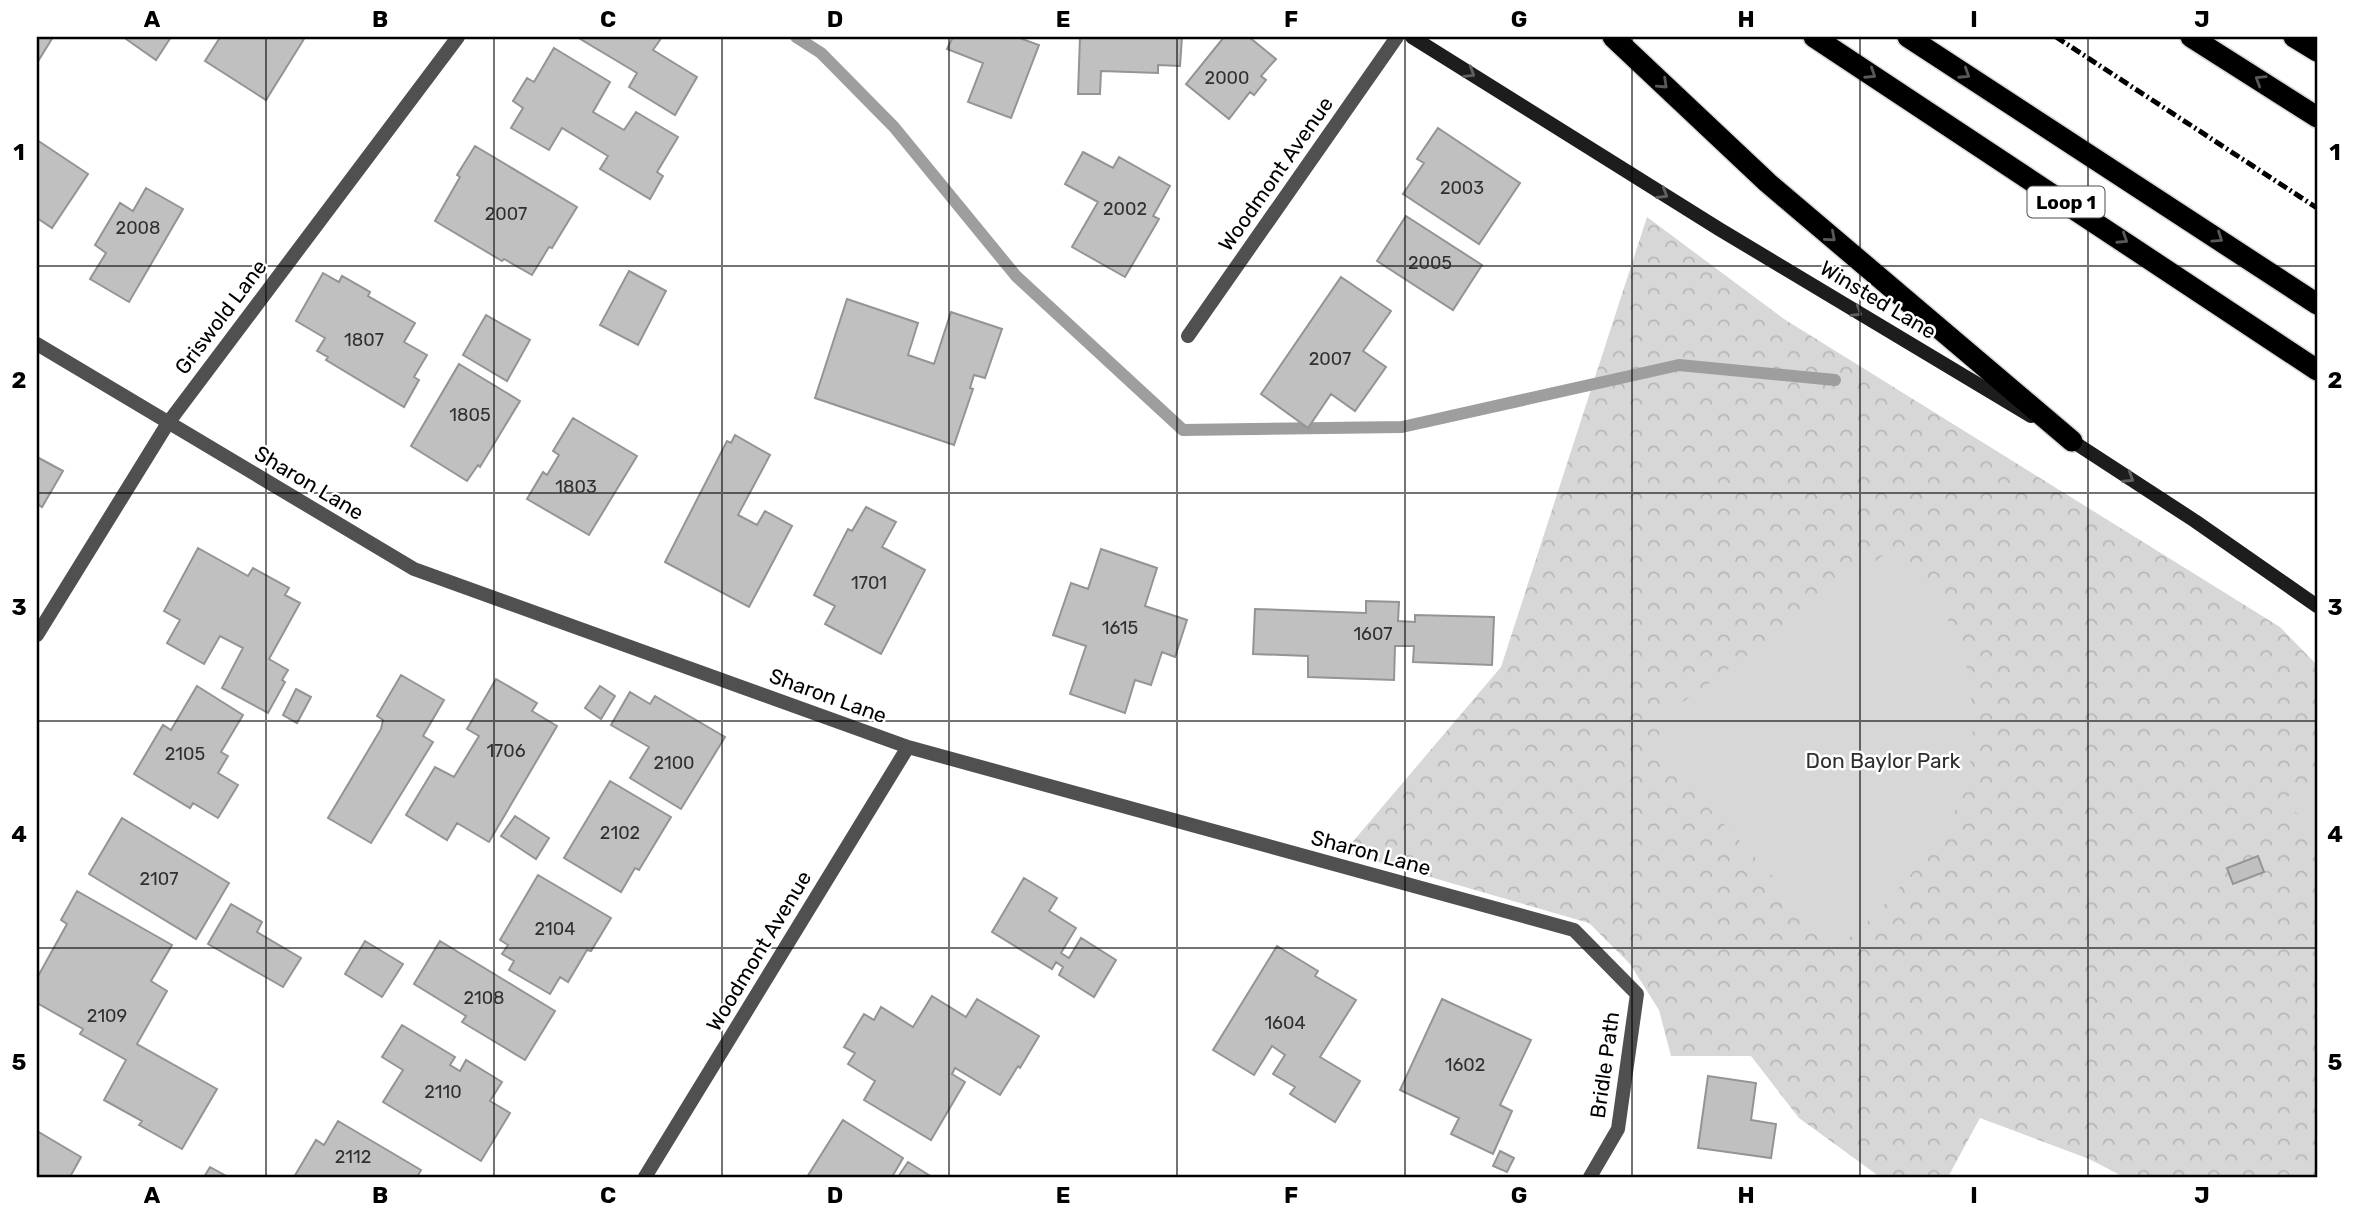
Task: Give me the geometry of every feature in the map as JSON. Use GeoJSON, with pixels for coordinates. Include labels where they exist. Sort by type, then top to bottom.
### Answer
{"type":"FeatureCollection","features":[{"type":"Feature","properties":{"kind":"highway"},"geometry":{"type":"LineString","coordinates":[[1614,37],[1768,183],[2072,441]]}},
{"type":"Feature","properties":{"kind":"highway","name":"Loop 1"},"geometry":{"type":"LineString","coordinates":[[1814,37],[2317,369]]}},
{"type":"Feature","properties":{"kind":"highway"},"geometry":{"type":"LineString","coordinates":[[1908,37],[2317,304]]}},
{"type":"Feature","properties":{"kind":"highway"},"geometry":{"type":"LineString","coordinates":[[2191,37],[2317,117]]}},
{"type":"Feature","properties":{"kind":"highway"},"geometry":{"type":"LineString","coordinates":[[2294,37],[2317,51]]}},
{"type":"Feature","properties":{"kind":"main road","name":"Winsted Lane"},"geometry":{"type":"LineString","coordinates":[[1412,37],[1719,229],[2072,441],[2195,521],[2317,606]]}},
{"type":"Feature","properties":{"kind":"street","name":"Griswold Lane"},"geometry":{"type":"LineString","coordinates":[[37,635],[167,423],[458,37]]}},
{"type":"Feature","properties":{"kind":"street","name":"Woodmont Avenue"},"geometry":{"type":"LineString","coordinates":[[1188,336],[1397,37]]}},
{"type":"Feature","properties":{"kind":"street","name":"Sharon Lane"},"geometry":{"type":"LineString","coordinates":[[37,344],[414,569],[908,747],[1574,930],[1637,994]]}},
{"type":"Feature","properties":{"kind":"street","name":"Woodmont Avenue"},"geometry":{"type":"LineString","coordinates":[[645,1177],[908,747]]}},
{"type":"Feature","properties":{"kind":"street","name":"Bridle Path"},"geometry":{"type":"LineString","coordinates":[[1590,1177],[1618,1129],[1637,994]]}},
{"type":"Feature","properties":{"kind":"green space","name":"Don Baylor Park"},"geometry":{"type":"Polygon","coordinates":[[[1647,217],[1784,319],[2280,627],[2317,665],[2317,1177],[2124,1177],[2089,1159],[1980,1118],[1948,1177],[1880,1177],[1799,1118],[1751,1056],[1671,1056],[1659,1010],[1630,964],[1589,923],[1344,852],[1501,667],[1647,217]]]}},
{"type":"Feature","properties":{"kind":"green space"},"geometry":{"type":"Polygon","coordinates":[[[1892,549],[1931,590],[1958,639],[1970,678],[1973,731],[1968,786],[1950,821],[1912,873],[1877,913],[1839,947],[1657,753],[1661,718],[1892,549]]]}},
{"type":"Feature","properties":{"kind":"green space"},"geometry":{"type":"Polygon","coordinates":[[[2317,776],[2317,842],[2286,798],[2317,776]]]}},
{"type":"Feature","properties":{"kind":"building"},"geometry":{"type":"Polygon","coordinates":[[[37,37],[53,37],[37,63],[37,37]]]}},
{"type":"Feature","properties":{"kind":"building"},"geometry":{"type":"Polygon","coordinates":[[[171,37],[156,60],[126,39],[171,37]]]}},
{"type":"Feature","properties":{"kind":"building"},"geometry":{"type":"Polygon","coordinates":[[[216,37],[304,39],[266,100],[205,61],[219,39],[216,37]]]}},
{"type":"Feature","properties":{"kind":"building"},"geometry":{"type":"Polygon","coordinates":[[[577,37],[662,37],[653,50],[697,77],[675,115],[629,87],[637,73],[577,37]]]}},
{"type":"Feature","properties":{"kind":"building"},"geometry":{"type":"Polygon","coordinates":[[[953,37],[1023,37],[1022,39],[1039,45],[1011,118],[968,102],[983,63],[947,49],[953,37]]]}},
{"type":"Feature","properties":{"kind":"building"},"geometry":{"type":"Polygon","coordinates":[[[1080,37],[1182,37],[1180,66],[1158,65],[1158,73],[1101,71],[1100,94],[1078,94],[1080,37]]]}},
{"type":"Feature","properties":{"kind":"building"},"geometry":{"type":"Polygon","coordinates":[[[1224,37],[1249,37],[1276,59],[1261,76],[1266,80],[1254,95],[1250,92],[1229,119],[1186,84],[1224,37]]]}},
{"type":"Feature","properties":{"kind":"building"},"geometry":{"type":"Polygon","coordinates":[[[554,48],[610,82],[593,112],[624,130],[636,112],[678,137],[657,172],[663,176],[650,199],[600,169],[608,156],[562,128],[549,150],[511,128],[523,108],[513,101],[527,78],[534,82],[554,48]]]}},
{"type":"Feature","properties":{"kind":"building"},"geometry":{"type":"Polygon","coordinates":[[[1438,128],[1520,183],[1479,244],[1403,194],[1424,163],[1417,159],[1438,128]]]}},
{"type":"Feature","properties":{"kind":"building"},"geometry":{"type":"Polygon","coordinates":[[[37,140],[88,174],[52,228],[37,218],[37,140]]]}},
{"type":"Feature","properties":{"kind":"building"},"geometry":{"type":"Polygon","coordinates":[[[475,146],[577,207],[532,275],[504,259],[502,261],[435,221],[460,177],[457,175],[475,146]]]}},
{"type":"Feature","properties":{"kind":"building"},"geometry":{"type":"Polygon","coordinates":[[[1083,152],[1113,168],[1119,157],[1170,186],[1153,216],[1159,219],[1125,277],[1072,247],[1098,202],[1065,184],[1083,152]]]}},
{"type":"Feature","properties":{"kind":"building"},"geometry":{"type":"Polygon","coordinates":[[[146,188],[183,209],[129,302],[90,279],[106,253],[95,245],[120,203],[133,211],[146,188]]]}},
{"type":"Feature","properties":{"kind":"building"},"geometry":{"type":"Polygon","coordinates":[[[1406,216],[1482,265],[1453,310],[1377,261],[1406,216]]]}},
{"type":"Feature","properties":{"kind":"building"},"geometry":{"type":"Polygon","coordinates":[[[629,271],[666,291],[638,345],[600,325],[629,271]]]}},
{"type":"Feature","properties":{"kind":"building"},"geometry":{"type":"Polygon","coordinates":[[[323,273],[339,282],[342,276],[370,292],[368,296],[415,323],[404,342],[427,355],[414,377],[419,380],[404,407],[326,360],[328,357],[317,351],[325,338],[296,321],[323,273]]]}},
{"type":"Feature","properties":{"kind":"building"},"geometry":{"type":"Polygon","coordinates":[[[1341,277],[1391,311],[1363,351],[1386,367],[1355,411],[1331,394],[1308,428],[1261,394],[1341,277]]]}},
{"type":"Feature","properties":{"kind":"building"},"geometry":{"type":"Polygon","coordinates":[[[847,299],[918,323],[908,355],[934,364],[951,312],[1002,329],[985,378],[974,375],[970,388],[973,389],[954,445],[815,398],[847,299]]]}},
{"type":"Feature","properties":{"kind":"building"},"geometry":{"type":"Polygon","coordinates":[[[486,315],[530,340],[507,381],[463,355],[486,315]]]}},
{"type":"Feature","properties":{"kind":"building"},"geometry":{"type":"Polygon","coordinates":[[[459,364],[520,401],[480,467],[478,465],[467,481],[411,446],[459,364]]]}},
{"type":"Feature","properties":{"kind":"building"},"geometry":{"type":"Polygon","coordinates":[[[573,418],[637,456],[589,535],[527,499],[543,472],[547,475],[559,455],[553,451],[573,418]]]}},
{"type":"Feature","properties":{"kind":"building"},"geometry":{"type":"Polygon","coordinates":[[[735,435],[770,455],[738,515],[757,525],[765,511],[792,526],[749,607],[665,562],[727,441],[731,443],[735,435]]]}},
{"type":"Feature","properties":{"kind":"building"},"geometry":{"type":"Polygon","coordinates":[[[37,457],[63,471],[42,507],[37,504],[37,457]]]}},
{"type":"Feature","properties":{"kind":"building"},"geometry":{"type":"Polygon","coordinates":[[[866,507],[896,522],[882,547],[925,570],[881,654],[825,624],[835,606],[814,595],[848,529],[852,531],[866,507]]]}},
{"type":"Feature","properties":{"kind":"building"},"geometry":{"type":"Polygon","coordinates":[[[198,548],[248,576],[253,568],[289,588],[285,595],[300,603],[269,659],[288,670],[282,680],[285,682],[268,713],[222,688],[243,648],[220,636],[204,664],[167,643],[180,620],[164,611],[198,548]]]}},
{"type":"Feature","properties":{"kind":"building"},"geometry":{"type":"Polygon","coordinates":[[[1101,549],[1157,568],[1145,606],[1187,620],[1175,657],[1162,652],[1151,685],[1135,680],[1125,713],[1070,694],[1086,646],[1053,635],[1071,583],[1088,589],[1101,549]]]}},
{"type":"Feature","properties":{"kind":"building"},"geometry":{"type":"Polygon","coordinates":[[[1366,601],[1399,602],[1398,621],[1415,622],[1415,615],[1494,617],[1492,665],[1413,662],[1414,646],[1395,646],[1394,680],[1308,677],[1308,656],[1253,654],[1255,609],[1366,613],[1366,601]]]}},
{"type":"Feature","properties":{"kind":"building"},"geometry":{"type":"Polygon","coordinates":[[[401,675],[444,700],[423,736],[433,742],[371,843],[328,818],[381,729],[383,720],[377,716],[401,675]]]}},
{"type":"Feature","properties":{"kind":"building"},"geometry":{"type":"Polygon","coordinates":[[[496,679],[537,703],[532,711],[557,726],[489,842],[457,823],[447,840],[406,815],[435,767],[454,777],[479,736],[467,729],[496,679]]]}},
{"type":"Feature","properties":{"kind":"building"},"geometry":{"type":"Polygon","coordinates":[[[197,686],[243,715],[221,752],[228,756],[218,773],[238,785],[218,818],[193,803],[190,808],[134,774],[163,725],[171,730],[197,686]]]}},
{"type":"Feature","properties":{"kind":"building"},"geometry":{"type":"Polygon","coordinates":[[[600,686],[615,696],[601,719],[585,708],[600,686]]]}},
{"type":"Feature","properties":{"kind":"building"},"geometry":{"type":"Polygon","coordinates":[[[296,689],[311,697],[297,723],[283,715],[296,689]]]}},
{"type":"Feature","properties":{"kind":"building"},"geometry":{"type":"Polygon","coordinates":[[[630,692],[650,704],[655,696],[725,737],[681,809],[630,778],[649,747],[611,725],[630,692]]]}},
{"type":"Feature","properties":{"kind":"building"},"geometry":{"type":"Polygon","coordinates":[[[610,781],[671,817],[639,870],[635,868],[621,892],[564,858],[610,781]]]}},
{"type":"Feature","properties":{"kind":"building"},"geometry":{"type":"Polygon","coordinates":[[[515,816],[549,838],[536,859],[501,836],[515,816]]]}},
{"type":"Feature","properties":{"kind":"building"},"geometry":{"type":"Polygon","coordinates":[[[122,818],[229,883],[196,939],[89,874],[122,818]]]}},
{"type":"Feature","properties":{"kind":"building"},"geometry":{"type":"Polygon","coordinates":[[[2258,856],[2264,872],[2233,884],[2227,868],[2258,856]]]}},
{"type":"Feature","properties":{"kind":"building"},"geometry":{"type":"Polygon","coordinates":[[[538,875],[611,918],[568,982],[560,977],[550,994],[509,970],[514,961],[502,954],[508,945],[500,940],[538,875]]]}},
{"type":"Feature","properties":{"kind":"building"},"geometry":{"type":"Polygon","coordinates":[[[1024,878],[1057,898],[1049,911],[1076,928],[1061,953],[1069,958],[1081,938],[1116,960],[1094,997],[1059,975],[1063,967],[1056,962],[1052,969],[992,932],[1024,878]]]}},
{"type":"Feature","properties":{"kind":"building"},"geometry":{"type":"Polygon","coordinates":[[[77,891],[172,945],[151,981],[167,991],[137,1044],[217,1089],[182,1149],[139,1125],[142,1121],[104,1100],[126,1060],[80,1034],[83,1029],[37,1003],[37,978],[67,924],[61,920],[77,891]]]}},
{"type":"Feature","properties":{"kind":"building"},"geometry":{"type":"Polygon","coordinates":[[[231,904],[262,922],[257,932],[301,958],[283,987],[208,944],[231,904]]]}},
{"type":"Feature","properties":{"kind":"building"},"geometry":{"type":"Polygon","coordinates":[[[365,941],[403,964],[382,997],[345,974],[365,941]]]}},
{"type":"Feature","properties":{"kind":"building"},"geometry":{"type":"Polygon","coordinates":[[[440,941],[555,1011],[525,1060],[462,1022],[466,1016],[414,984],[440,941]]]}},
{"type":"Feature","properties":{"kind":"building"},"geometry":{"type":"Polygon","coordinates":[[[1277,946],[1318,971],[1315,976],[1356,1000],[1320,1057],[1360,1081],[1335,1122],[1290,1094],[1295,1087],[1273,1074],[1285,1055],[1272,1046],[1254,1075],[1213,1050],[1277,946]]]}},
{"type":"Feature","properties":{"kind":"building"},"geometry":{"type":"Polygon","coordinates":[[[932,996],[966,1017],[977,999],[1039,1036],[1000,1095],[955,1068],[952,1074],[965,1082],[931,1140],[864,1100],[875,1081],[848,1064],[855,1053],[844,1047],[864,1014],[874,1020],[881,1007],[913,1027],[932,996]]]}},
{"type":"Feature","properties":{"kind":"building"},"geometry":{"type":"Polygon","coordinates":[[[1442,999],[1531,1040],[1500,1105],[1512,1111],[1493,1154],[1451,1134],[1459,1118],[1400,1090],[1442,999]]]}},
{"type":"Feature","properties":{"kind":"building"},"geometry":{"type":"Polygon","coordinates":[[[402,1025],[455,1057],[450,1065],[460,1071],[466,1060],[502,1082],[490,1101],[510,1113],[481,1161],[383,1102],[403,1070],[382,1057],[402,1025]]]}},
{"type":"Feature","properties":{"kind":"building"},"geometry":{"type":"Polygon","coordinates":[[[1708,1076],[1756,1083],[1751,1120],[1776,1124],[1771,1158],[1698,1148],[1708,1076]]]}},
{"type":"Feature","properties":{"kind":"building"},"geometry":{"type":"Polygon","coordinates":[[[843,1120],[903,1158],[892,1177],[807,1177],[843,1120]]]}},
{"type":"Feature","properties":{"kind":"building"},"geometry":{"type":"Polygon","coordinates":[[[338,1121],[421,1170],[417,1177],[294,1177],[316,1140],[324,1145],[338,1121]]]}},
{"type":"Feature","properties":{"kind":"building"},"geometry":{"type":"Polygon","coordinates":[[[37,1131],[81,1157],[70,1177],[37,1177],[37,1131]]]}},
{"type":"Feature","properties":{"kind":"building"},"geometry":{"type":"Polygon","coordinates":[[[1500,1151],[1514,1158],[1507,1172],[1493,1166],[1500,1151]]]}},
{"type":"Feature","properties":{"kind":"building"},"geometry":{"type":"Polygon","coordinates":[[[908,1162],[932,1177],[898,1177],[908,1162]]]}},
{"type":"Feature","properties":{"kind":"building"},"geometry":{"type":"Polygon","coordinates":[[[210,1167],[228,1177],[204,1177],[210,1167]]]}},
{"type":"Feature","properties":{"kind":"waterway"},"geometry":{"type":"LineString","coordinates":[[796,37],[821,53],[894,127],[1016,276],[1183,430],[1402,427],[1679,365],[1835,380]]}},
{"type":"Feature","properties":{"kind":"railway"},"geometry":{"type":"LineString","coordinates":[[2056,37],[2317,208]]}}]}
